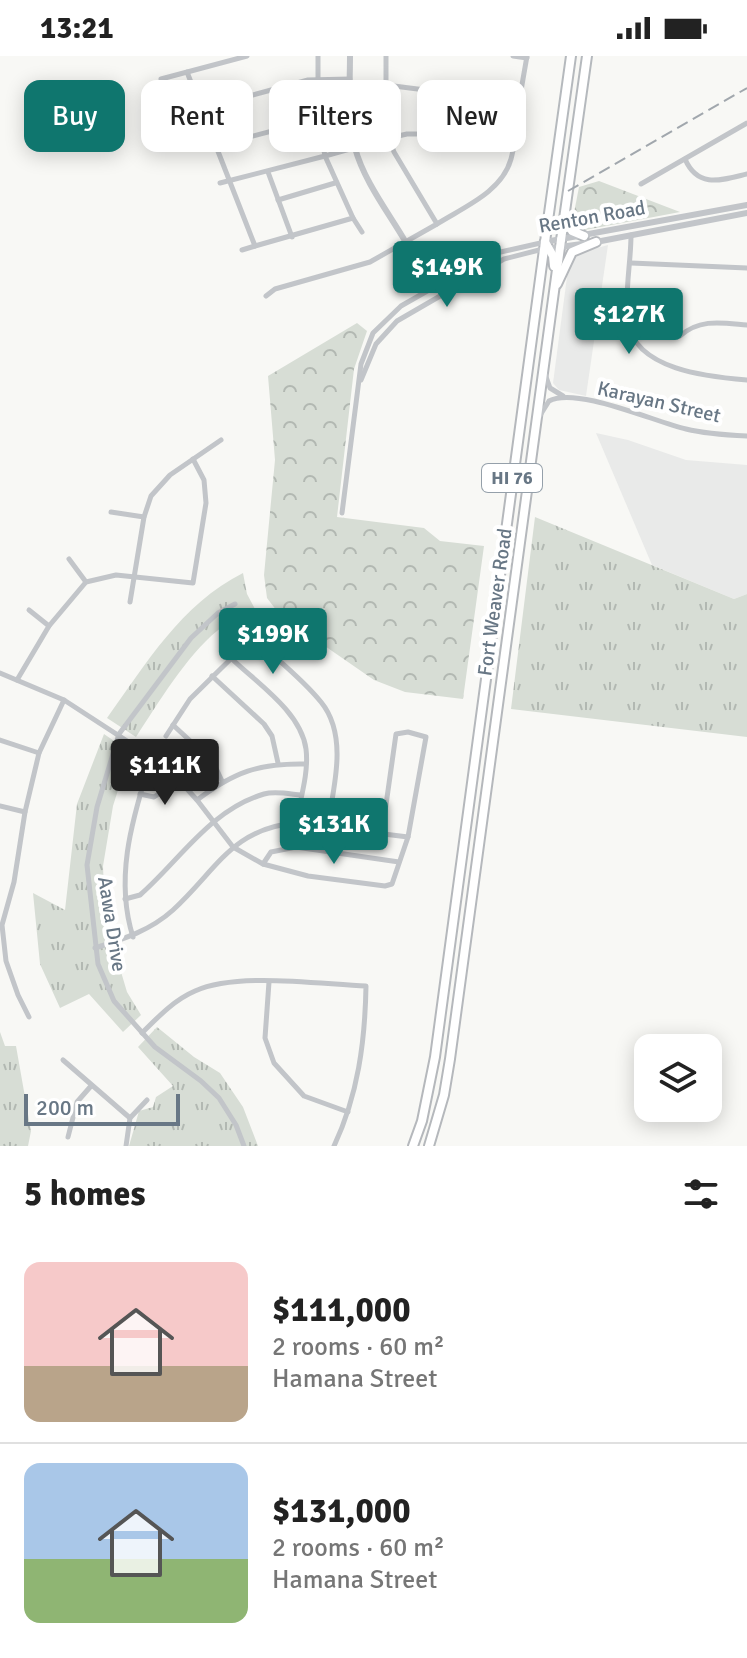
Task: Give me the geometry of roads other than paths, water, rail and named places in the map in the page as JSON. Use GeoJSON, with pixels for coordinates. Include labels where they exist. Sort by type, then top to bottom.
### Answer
{"type":"FeatureCollection","features":[{"type":"Feature","properties":{"kind":"main road","name":"Fort Weaver Road"},"geometry":{"type":"LineString","coordinates":[[413,1146],[422,1121],[435,1057],[571,56]]}},
{"type":"Feature","properties":{"kind":"main road","name":"Fort Weaver Road"},"geometry":{"type":"LineString","coordinates":[[429,1146],[444,1095],[450,1059],[587,56]]}},
{"type":"Feature","properties":{"kind":"main road"},"geometry":{"type":"LineString","coordinates":[[565,215],[572,231],[584,236]]}},
{"type":"Feature","properties":{"kind":"main road"},"geometry":{"type":"LineString","coordinates":[[554,287],[572,252],[596,242]]}},
{"type":"Feature","properties":{"kind":"main road"},"geometry":{"type":"LineString","coordinates":[[546,246],[554,259],[554,287]]}},
{"type":"Feature","properties":{"kind":"street"},"geometry":{"type":"LineString","coordinates":[[161,79],[247,56]]}},
{"type":"Feature","properties":{"kind":"street"},"geometry":{"type":"LineString","coordinates":[[318,56],[318,80],[350,79],[350,56]]}},
{"type":"Feature","properties":{"kind":"street"},"geometry":{"type":"LineString","coordinates":[[386,56],[386,80]]}},
{"type":"Feature","properties":{"kind":"street"},"geometry":{"type":"LineString","coordinates":[[513,56],[527,57],[523,80]]}},
{"type":"Feature","properties":{"kind":"street"},"geometry":{"type":"LineString","coordinates":[[187,72],[190,80]]}},
{"type":"Feature","properties":{"kind":"street"},"geometry":{"type":"LineString","coordinates":[[641,184],[747,123]]}},
{"type":"Feature","properties":{"kind":"street"},"geometry":{"type":"LineString","coordinates":[[217,152],[255,246]]}},
{"type":"Feature","properties":{"kind":"street"},"geometry":{"type":"LineString","coordinates":[[324,152],[335,183],[362,232]]}},
{"type":"Feature","properties":{"kind":"street"},"geometry":{"type":"LineString","coordinates":[[220,183],[340,152]]}},
{"type":"Feature","properties":{"kind":"street"},"geometry":{"type":"LineString","coordinates":[[356,152],[361,166],[405,241]]}},
{"type":"Feature","properties":{"kind":"street"},"geometry":{"type":"LineString","coordinates":[[394,152],[437,224]]}},
{"type":"Feature","properties":{"kind":"street"},"geometry":{"type":"LineString","coordinates":[[266,296],[275,289],[370,262],[437,224],[492,189],[501,180],[513,152]]}},
{"type":"Feature","properties":{"kind":"street"},"geometry":{"type":"LineString","coordinates":[[685,159],[693,173],[706,179],[721,180],[747,174]]}},
{"type":"Feature","properties":{"kind":"street"},"geometry":{"type":"LineString","coordinates":[[268,172],[292,237]]}},
{"type":"Feature","properties":{"kind":"street"},"geometry":{"type":"LineString","coordinates":[[278,200],[335,183]]}},
{"type":"Feature","properties":{"kind":"street","name":"Renton Road"},"geometry":{"type":"LineString","coordinates":[[561,243],[596,242],[631,235],[747,205]]}},
{"type":"Feature","properties":{"kind":"street","name":"Renton Road"},"geometry":{"type":"LineString","coordinates":[[342,513],[365,347],[394,310],[492,254],[546,246],[584,236],[747,213]]}},
{"type":"Feature","properties":{"kind":"street"},"geometry":{"type":"LineString","coordinates":[[242,250],[353,218]]}},
{"type":"Feature","properties":{"kind":"street"},"geometry":{"type":"LineString","coordinates":[[631,235],[628,320],[632,336],[642,349],[655,358],[692,373],[747,380]]}},
{"type":"Feature","properties":{"kind":"street","name":"Renton Road"},"geometry":{"type":"LineString","coordinates":[[361,381],[376,344],[397,321],[504,259],[546,246]]}},
{"type":"Feature","properties":{"kind":"street"},"geometry":{"type":"LineString","coordinates":[[631,263],[747,268]]}},
{"type":"Feature","properties":{"kind":"street"},"geometry":{"type":"LineString","coordinates":[[680,336],[700,324],[747,325]]}},
{"type":"Feature","properties":{"kind":"street"},"geometry":{"type":"LineString","coordinates":[[543,367],[549,385],[564,397]]}},
{"type":"Feature","properties":{"kind":"street"},"geometry":{"type":"LineString","coordinates":[[537,423],[547,402],[564,397]]}},
{"type":"Feature","properties":{"kind":"street","name":"Karayan Street"},"geometry":{"type":"LineString","coordinates":[[564,397],[625,408],[692,431],[747,436]]}},
{"type":"Feature","properties":{"kind":"street"},"geometry":{"type":"LineString","coordinates":[[747,429],[747,436]]}},
{"type":"Feature","properties":{"kind":"street"},"geometry":{"type":"LineString","coordinates":[[130,602],[144,517],[151,496],[170,475],[221,440]]}},
{"type":"Feature","properties":{"kind":"street"},"geometry":{"type":"LineString","coordinates":[[17,680],[49,626],[86,582],[116,575],[193,583],[206,503],[204,480],[193,459]]}},
{"type":"Feature","properties":{"kind":"street"},"geometry":{"type":"LineString","coordinates":[[111,512],[144,517]]}},
{"type":"Feature","properties":{"kind":"street"},"geometry":{"type":"LineString","coordinates":[[69,559],[86,582]]}},
{"type":"Feature","properties":{"kind":"street","name":"Aawa Drive"},"geometry":{"type":"LineString","coordinates":[[235,604],[218,613],[191,638],[119,734],[97,807],[87,865],[98,964],[114,1001],[155,1047],[219,1098],[236,1125],[244,1146]]}},
{"type":"Feature","properties":{"kind":"street"},"geometry":{"type":"LineString","coordinates":[[29,610],[49,626]]}},
{"type":"Feature","properties":{"kind":"street"},"geometry":{"type":"LineString","coordinates":[[166,736],[190,699],[253,637],[312,692],[330,716],[336,764],[324,849]]}},
{"type":"Feature","properties":{"kind":"street"},"geometry":{"type":"LineString","coordinates":[[232,659],[289,714],[306,747],[296,823]]}},
{"type":"Feature","properties":{"kind":"street"},"geometry":{"type":"LineString","coordinates":[[0,673],[64,700],[167,767],[233,847],[263,864],[308,876],[385,886],[392,884],[408,837],[427,739],[408,732],[396,734],[382,833]]}},
{"type":"Feature","properties":{"kind":"street"},"geometry":{"type":"LineString","coordinates":[[212,676],[264,724],[272,736],[278,763]]}},
{"type":"Feature","properties":{"kind":"street"},"geometry":{"type":"LineString","coordinates":[[29,1017],[6,961],[2,925],[14,882],[25,812],[39,753],[64,700]]}},
{"type":"Feature","properties":{"kind":"street"},"geometry":{"type":"LineString","coordinates":[[173,725],[213,762],[222,781]]}},
{"type":"Feature","properties":{"kind":"street"},"geometry":{"type":"LineString","coordinates":[[0,740],[39,753]]}},
{"type":"Feature","properties":{"kind":"street"},"geometry":{"type":"LineString","coordinates":[[197,800],[222,781],[249,769],[278,763],[306,764]]}},
{"type":"Feature","properties":{"kind":"street"},"geometry":{"type":"LineString","coordinates":[[133,937],[125,899],[128,848],[132,819],[148,769]]}},
{"type":"Feature","properties":{"kind":"street"},"geometry":{"type":"LineString","coordinates":[[140,794],[154,797],[180,780]]}},
{"type":"Feature","properties":{"kind":"street"},"geometry":{"type":"LineString","coordinates":[[125,899],[140,895],[213,821],[237,806],[267,793],[301,795]]}},
{"type":"Feature","properties":{"kind":"street"},"geometry":{"type":"LineString","coordinates":[[0,806],[25,812]]}},
{"type":"Feature","properties":{"kind":"street"},"geometry":{"type":"LineString","coordinates":[[95,948],[133,937],[171,912],[233,847],[255,832],[278,824],[296,823],[408,837]]}},
{"type":"Feature","properties":{"kind":"street"},"geometry":{"type":"LineString","coordinates":[[263,864],[271,852],[296,847],[399,862]]}},
{"type":"Feature","properties":{"kind":"street"},"geometry":{"type":"LineString","coordinates":[[142,1033],[173,1004],[193,991],[213,984],[240,979],[366,986],[365,1041],[348,1112],[334,1146]]}},
{"type":"Feature","properties":{"kind":"street"},"geometry":{"type":"LineString","coordinates":[[269,982],[265,1038],[274,1063],[304,1096],[348,1112]]}},
{"type":"Feature","properties":{"kind":"street"},"geometry":{"type":"LineString","coordinates":[[63,1060],[130,1118]]}},
{"type":"Feature","properties":{"kind":"street"},"geometry":{"type":"LineString","coordinates":[[68,1137],[77,1102],[91,1086]]}},
{"type":"Feature","properties":{"kind":"street"},"geometry":{"type":"LineString","coordinates":[[126,1146],[130,1118],[147,1100]]}},
{"type":"Feature","properties":{"kind":"railway"},"geometry":{"type":"LineString","coordinates":[[568,191],[747,88]]}}]}
